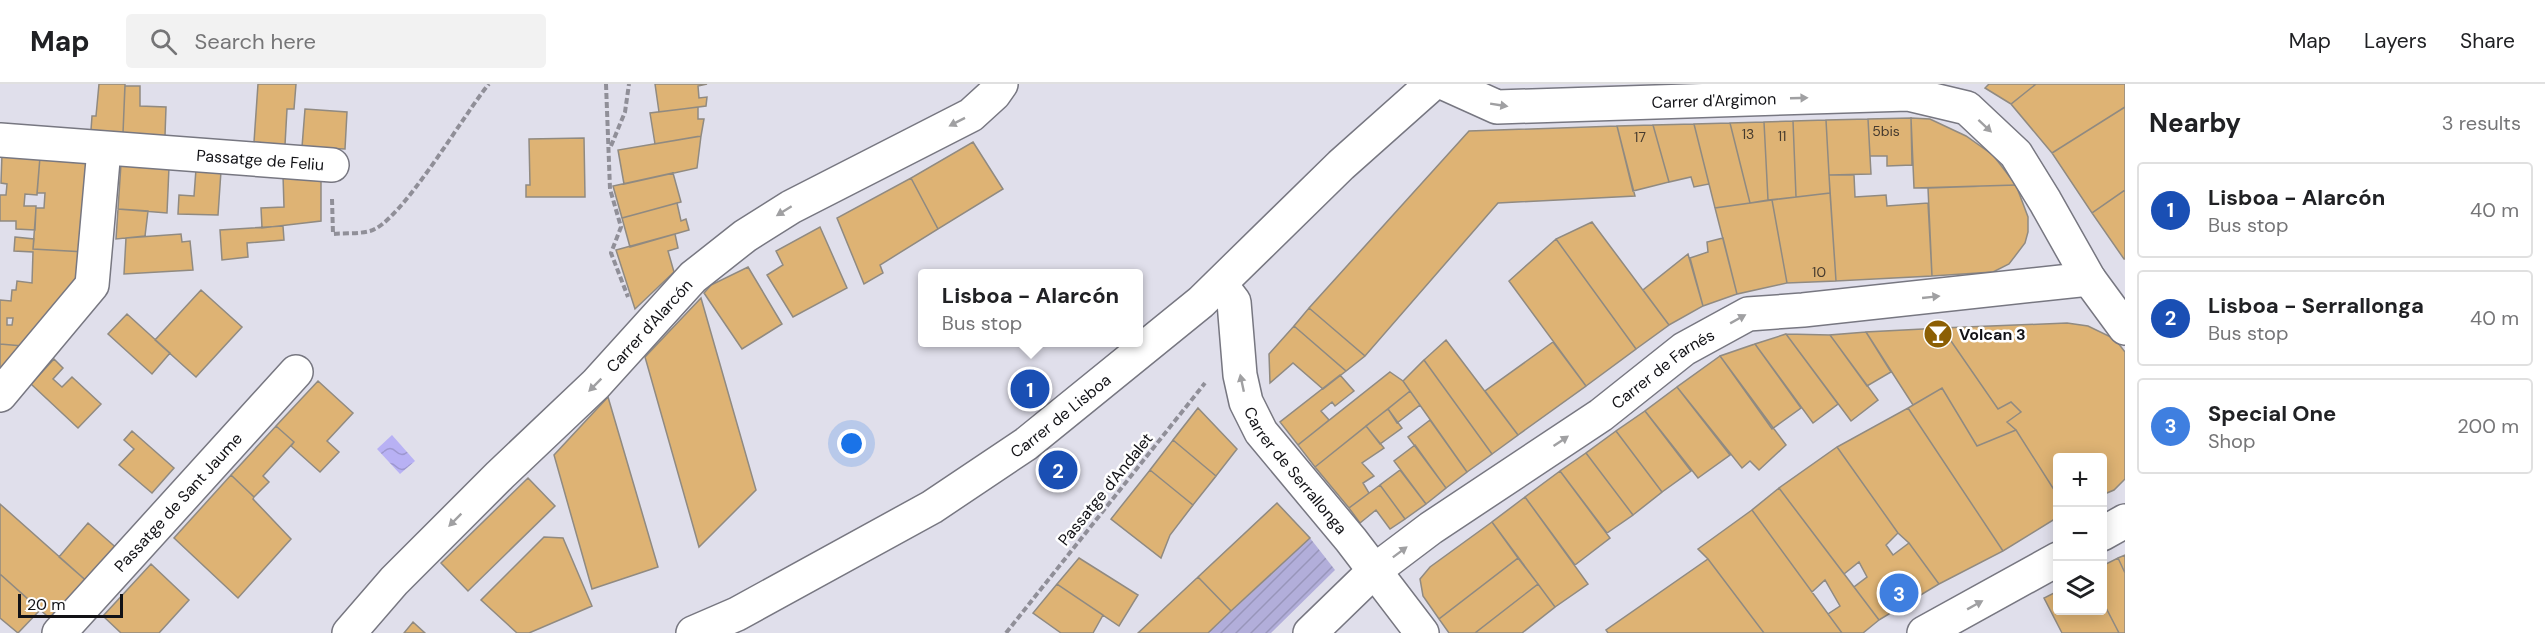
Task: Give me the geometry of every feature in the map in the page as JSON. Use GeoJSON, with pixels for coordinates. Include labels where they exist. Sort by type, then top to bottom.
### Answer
{"type":"FeatureCollection","features":[{"type":"Feature","properties":{"kind":"street","name":"Carrer d'Alarcón"},"geometry":{"type":"LineString","coordinates":[[349,633],[394,581],[500,475],[596,384],[693,277],[745,236],[791,207],[971,115],[994,94],[1001,84]]}},
{"type":"Feature","properties":{"kind":"street","name":"Carrer de Lisboa"},"geometry":{"type":"LineString","coordinates":[[693,633],[737,614],[932,507],[1026,444],[1114,375],[1221,285],[1341,165],[1432,84]]}},
{"type":"Feature","properties":{"kind":"street","name":"Carrer d'Argimon"},"geometry":{"type":"LineString","coordinates":[[1446,84],[1497,107],[1908,94],[1967,108],[2016,154],[2089,279],[2125,328]]}},
{"type":"Feature","properties":{"kind":"street","name":"Passatge de Feliu"},"geometry":{"type":"LineString","coordinates":[[0,140],[332,165]]}},
{"type":"Feature","properties":{"kind":"street"},"geometry":{"type":"LineString","coordinates":[[0,396],[92,285],[104,149]]}},
{"type":"Feature","properties":{"kind":"street","name":"Carrer de Farnés"},"geometry":{"type":"LineString","coordinates":[[1310,633],[1374,572],[1431,528],[1601,415],[1684,349],[1748,314],[2089,279]]}},
{"type":"Feature","properties":{"kind":"street","name":"Carrer de Serrallonga"},"geometry":{"type":"LineString","coordinates":[[1221,285],[1234,302],[1240,375],[1246,402],[1261,432],[1351,540],[1422,633]]}},
{"type":"Feature","properties":{"kind":"street","name":"Passatge de Sant Jaume"},"geometry":{"type":"LineString","coordinates":[[59,633],[296,372]]}},
{"type":"Feature","properties":{"kind":"street"},"geometry":{"type":"LineString","coordinates":[[2107,532],[2125,521]]}},
{"type":"Feature","properties":{"kind":"street"},"geometry":{"type":"LineString","coordinates":[[1924,633],[2054,561]]}},
{"type":"Feature","properties":{"kind":"path","name":"Passatge de Feliu"},"geometry":{"type":"LineString","coordinates":[[332,165],[333,234],[372,231],[390,218],[489,84]]}},
{"type":"Feature","properties":{"kind":"path"},"geometry":{"type":"LineString","coordinates":[[606,84],[610,189],[621,227],[611,253],[642,334]]}},
{"type":"Feature","properties":{"kind":"path"},"geometry":{"type":"LineString","coordinates":[[609,148],[625,112],[629,84]]}},
{"type":"Feature","properties":{"kind":"path","name":"Passatge d'Andalet"},"geometry":{"type":"LineString","coordinates":[[1006,633],[1208,379]]}},
{"type":"Feature","properties":{"kind":"shaded area"},"geometry":{"type":"Polygon","coordinates":[[[1310,538],[1335,570],[1271,633],[1208,633],[1310,538]]]}},
{"type":"Feature","properties":{"kind":"water"},"geometry":{"type":"Polygon","coordinates":[[[392,435],[415,461],[400,474],[377,449],[392,435]]]}},
{"type":"Feature","properties":{"kind":"building"},"geometry":{"type":"Polygon","coordinates":[[[99,84],[125,84],[123,133],[91,130],[92,116],[96,116],[99,84]]]}},
{"type":"Feature","properties":{"kind":"building"},"geometry":{"type":"Polygon","coordinates":[[[258,84],[296,84],[294,109],[287,109],[285,145],[254,142],[258,84]]]}},
{"type":"Feature","properties":{"kind":"building"},"geometry":{"type":"Polygon","coordinates":[[[655,84],[707,84],[698,86],[699,98],[707,97],[706,106],[659,112],[655,84]]]}},
{"type":"Feature","properties":{"kind":"building"},"geometry":{"type":"Polygon","coordinates":[[[1989,84],[2036,84],[2011,104],[1985,88],[1989,84]]]}},
{"type":"Feature","properties":{"kind":"building"},"geometry":{"type":"Polygon","coordinates":[[[2036,84],[2125,84],[2125,107],[2052,153],[2011,104],[2036,84]]]}},
{"type":"Feature","properties":{"kind":"building"},"geometry":{"type":"Polygon","coordinates":[[[125,86],[140,86],[140,106],[166,107],[165,136],[123,133],[125,86]]]}},
{"type":"Feature","properties":{"kind":"building"},"geometry":{"type":"Polygon","coordinates":[[[698,107],[698,119],[704,119],[701,136],[655,144],[650,113],[698,107]]]}},
{"type":"Feature","properties":{"kind":"building"},"geometry":{"type":"Polygon","coordinates":[[[2125,107],[2125,190],[2092,213],[2052,153],[2125,107]]]}},
{"type":"Feature","properties":{"kind":"building"},"geometry":{"type":"Polygon","coordinates":[[[305,109],[347,112],[345,149],[302,147],[305,109]]]}},
{"type":"Feature","properties":{"kind":"building"},"geometry":{"type":"Polygon","coordinates":[[[1911,118],[1912,165],[1887,166],[1887,156],[1870,156],[1868,119],[1911,118]]]}},
{"type":"Feature","properties":{"kind":"building"},"geometry":{"type":"Polygon","coordinates":[[[1911,118],[1930,119],[1966,136],[1993,155],[2016,185],[1914,188],[1911,118]]]}},
{"type":"Feature","properties":{"kind":"building"},"geometry":{"type":"Polygon","coordinates":[[[1868,119],[1871,174],[1829,175],[1826,120],[1868,119]]]}},
{"type":"Feature","properties":{"kind":"building"},"geometry":{"type":"Polygon","coordinates":[[[1826,120],[1830,193],[1796,197],[1793,121],[1826,120]]]}},
{"type":"Feature","properties":{"kind":"building"},"geometry":{"type":"Polygon","coordinates":[[[1793,121],[1796,197],[1768,200],[1764,122],[1793,121]]]}},
{"type":"Feature","properties":{"kind":"building"},"geometry":{"type":"Polygon","coordinates":[[[1764,122],[1768,200],[1750,203],[1730,123],[1764,122]]]}},
{"type":"Feature","properties":{"kind":"building"},"geometry":{"type":"Polygon","coordinates":[[[1730,123],[1750,203],[1715,208],[1694,124],[1730,123]]]}},
{"type":"Feature","properties":{"kind":"building"},"geometry":{"type":"Polygon","coordinates":[[[1694,124],[1709,184],[1694,187],[1691,177],[1669,182],[1653,125],[1694,124]]]}},
{"type":"Feature","properties":{"kind":"building"},"geometry":{"type":"Polygon","coordinates":[[[1653,125],[1669,182],[1633,191],[1617,126],[1653,125]]]}},
{"type":"Feature","properties":{"kind":"building"},"geometry":{"type":"Polygon","coordinates":[[[1617,126],[1635,196],[1498,203],[1365,356],[1309,308],[1469,131],[1617,126]]]}},
{"type":"Feature","properties":{"kind":"building"},"geometry":{"type":"Polygon","coordinates":[[[701,136],[697,168],[624,184],[618,150],[701,136]]]}},
{"type":"Feature","properties":{"kind":"building"},"geometry":{"type":"Polygon","coordinates":[[[584,138],[585,197],[526,197],[526,185],[530,185],[529,139],[584,138]]]}},
{"type":"Feature","properties":{"kind":"building"},"geometry":{"type":"Polygon","coordinates":[[[973,142],[1003,189],[938,229],[911,178],[973,142]]]}},
{"type":"Feature","properties":{"kind":"building"},"geometry":{"type":"Polygon","coordinates":[[[2,154],[40,157],[37,195],[25,194],[24,206],[36,206],[35,230],[16,229],[16,221],[0,221],[0,195],[6,195],[7,184],[1,183],[2,154]]]}},
{"type":"Feature","properties":{"kind":"building"},"geometry":{"type":"Polygon","coordinates":[[[40,157],[91,161],[85,252],[33,249],[36,208],[44,208],[45,193],[37,193],[40,157]]]}},
{"type":"Feature","properties":{"kind":"building"},"geometry":{"type":"Polygon","coordinates":[[[121,164],[169,167],[167,213],[118,209],[121,164]]]}},
{"type":"Feature","properties":{"kind":"building"},"geometry":{"type":"Polygon","coordinates":[[[196,169],[221,171],[218,215],[178,214],[179,195],[194,196],[196,169]]]}},
{"type":"Feature","properties":{"kind":"building"},"geometry":{"type":"Polygon","coordinates":[[[673,173],[681,202],[622,218],[613,186],[673,173]]]}},
{"type":"Feature","properties":{"kind":"building"},"geometry":{"type":"Polygon","coordinates":[[[283,175],[321,177],[321,221],[262,228],[261,208],[284,207],[283,175]]]}},
{"type":"Feature","properties":{"kind":"building"},"geometry":{"type":"Polygon","coordinates":[[[1829,175],[1854,175],[1855,197],[1886,195],[1887,206],[1928,203],[1932,276],[1836,281],[1829,175]]]}},
{"type":"Feature","properties":{"kind":"building"},"geometry":{"type":"Polygon","coordinates":[[[911,178],[938,229],[880,265],[883,273],[864,284],[837,218],[911,178]]]}},
{"type":"Feature","properties":{"kind":"building"},"geometry":{"type":"Polygon","coordinates":[[[2016,185],[2028,217],[2028,232],[2025,243],[2009,264],[1993,272],[1932,276],[1928,188],[2016,185]]]}},
{"type":"Feature","properties":{"kind":"building"},"geometry":{"type":"Polygon","coordinates":[[[2125,190],[2125,259],[2124,259],[2092,213],[2125,190]]]}},
{"type":"Feature","properties":{"kind":"building"},"geometry":{"type":"Polygon","coordinates":[[[1830,193],[1836,281],[1787,283],[1772,200],[1830,193]]]}},
{"type":"Feature","properties":{"kind":"building"},"geometry":{"type":"Polygon","coordinates":[[[1772,200],[1787,283],[1737,294],[1715,208],[1772,200]]]}},
{"type":"Feature","properties":{"kind":"building"},"geometry":{"type":"Polygon","coordinates":[[[677,203],[681,221],[686,219],[689,230],[630,247],[622,218],[677,203]]]}},
{"type":"Feature","properties":{"kind":"building"},"geometry":{"type":"Polygon","coordinates":[[[118,209],[148,211],[145,236],[116,239],[118,209]]]}},
{"type":"Feature","properties":{"kind":"building"},"geometry":{"type":"Polygon","coordinates":[[[1592,222],[1669,325],[1636,349],[1556,239],[1592,222]]]}},
{"type":"Feature","properties":{"kind":"building"},"geometry":{"type":"Polygon","coordinates":[[[283,226],[284,240],[247,243],[248,257],[222,260],[220,230],[283,226]]]}},
{"type":"Feature","properties":{"kind":"building"},"geometry":{"type":"Polygon","coordinates":[[[820,227],[847,288],[793,317],[767,275],[783,265],[776,251],[820,227]]]}},
{"type":"Feature","properties":{"kind":"building"},"geometry":{"type":"Polygon","coordinates":[[[181,234],[182,242],[190,241],[193,270],[124,274],[126,238],[181,234]]]}},
{"type":"Feature","properties":{"kind":"building"},"geometry":{"type":"Polygon","coordinates":[[[675,234],[678,248],[668,251],[674,272],[635,309],[616,250],[675,234]]]}},
{"type":"Feature","properties":{"kind":"building"},"geometry":{"type":"Polygon","coordinates":[[[15,237],[34,239],[33,249],[85,252],[79,279],[23,346],[0,344],[0,300],[11,301],[12,290],[16,290],[17,281],[32,283],[33,252],[14,251],[15,237]],[[7,318],[7,325],[12,325],[13,318],[7,318]]]}},
{"type":"Feature","properties":{"kind":"building"},"geometry":{"type":"Polygon","coordinates":[[[1723,238],[1737,294],[1703,306],[1690,258],[1708,252],[1707,242],[1723,238]]]}},
{"type":"Feature","properties":{"kind":"building"},"geometry":{"type":"Polygon","coordinates":[[[1556,239],[1636,349],[1586,386],[1509,281],[1556,239]]]}},
{"type":"Feature","properties":{"kind":"building"},"geometry":{"type":"Polygon","coordinates":[[[1688,254],[1703,306],[1669,325],[1643,290],[1688,254]]]}},
{"type":"Feature","properties":{"kind":"building"},"geometry":{"type":"Polygon","coordinates":[[[748,267],[782,324],[742,349],[704,293],[711,285],[748,267]]]}},
{"type":"Feature","properties":{"kind":"building"},"geometry":{"type":"Polygon","coordinates":[[[201,290],[242,327],[196,377],[155,340],[201,290]]]}},
{"type":"Feature","properties":{"kind":"building"},"geometry":{"type":"Polygon","coordinates":[[[701,298],[756,490],[699,547],[645,357],[701,298]]]}},
{"type":"Feature","properties":{"kind":"building"},"geometry":{"type":"Polygon","coordinates":[[[1309,308],[1365,356],[1346,371],[1294,326],[1309,308]]]}},
{"type":"Feature","properties":{"kind":"building"},"geometry":{"type":"Polygon","coordinates":[[[127,314],[170,353],[152,374],[108,334],[127,314]]]}},
{"type":"Feature","properties":{"kind":"building"},"geometry":{"type":"Polygon","coordinates":[[[2067,323],[2088,326],[2115,339],[2125,352],[2125,479],[2114,490],[2107,493],[2107,453],[2053,453],[2053,488],[2016,430],[2007,422],[2021,412],[2011,402],[1998,409],[1942,328],[2067,323]]]}},
{"type":"Feature","properties":{"kind":"building"},"geometry":{"type":"Polygon","coordinates":[[[1294,326],[1346,371],[1323,389],[1293,363],[1270,383],[1269,354],[1294,326]]]}},
{"type":"Feature","properties":{"kind":"building"},"geometry":{"type":"Polygon","coordinates":[[[1942,328],[1998,409],[2011,402],[2021,412],[2007,422],[2016,430],[1977,446],[1942,388],[1913,405],[1866,332],[1942,328]]]}},
{"type":"Feature","properties":{"kind":"building"},"geometry":{"type":"Polygon","coordinates":[[[1866,332],[1891,372],[1867,386],[1830,335],[1866,332]]]}},
{"type":"Feature","properties":{"kind":"building"},"geometry":{"type":"Polygon","coordinates":[[[1786,334],[1838,404],[1813,423],[1755,344],[1786,334]]]}},
{"type":"Feature","properties":{"kind":"building"},"geometry":{"type":"Polygon","coordinates":[[[1786,334],[1830,335],[1878,400],[1851,421],[1786,334]]]}},
{"type":"Feature","properties":{"kind":"building"},"geometry":{"type":"Polygon","coordinates":[[[1446,340],[1518,435],[1492,454],[1424,360],[1446,340]]]}},
{"type":"Feature","properties":{"kind":"building"},"geometry":{"type":"Polygon","coordinates":[[[1553,342],[1586,386],[1518,435],[1485,391],[1553,342]]]}},
{"type":"Feature","properties":{"kind":"building"},"geometry":{"type":"Polygon","coordinates":[[[0,344],[23,346],[0,373],[0,344]]]}},
{"type":"Feature","properties":{"kind":"building"},"geometry":{"type":"Polygon","coordinates":[[[1755,344],[1801,408],[1772,429],[1720,356],[1755,344]]]}},
{"type":"Feature","properties":{"kind":"building"},"geometry":{"type":"Polygon","coordinates":[[[1720,356],[1786,445],[1759,470],[1750,461],[1742,468],[1677,387],[1720,356]]]}},
{"type":"Feature","properties":{"kind":"building"},"geometry":{"type":"Polygon","coordinates":[[[54,359],[63,368],[53,379],[62,387],[72,377],[101,404],[78,428],[31,384],[54,359]]]}},
{"type":"Feature","properties":{"kind":"building"},"geometry":{"type":"Polygon","coordinates":[[[1424,360],[1492,454],[1467,472],[1403,381],[1424,360]]]}},
{"type":"Feature","properties":{"kind":"building"},"geometry":{"type":"Polygon","coordinates":[[[1390,372],[1403,381],[1410,391],[1315,467],[1298,445],[1390,372]]]}},
{"type":"Feature","properties":{"kind":"building"},"geometry":{"type":"Polygon","coordinates":[[[1340,375],[1354,391],[1335,406],[1332,402],[1321,411],[1329,420],[1298,445],[1280,422],[1340,375]]]}},
{"type":"Feature","properties":{"kind":"building"},"geometry":{"type":"Polygon","coordinates":[[[318,381],[353,413],[327,441],[339,452],[320,472],[291,446],[294,442],[276,426],[318,381]]]}},
{"type":"Feature","properties":{"kind":"building"},"geometry":{"type":"Polygon","coordinates":[[[1677,387],[1730,455],[1698,478],[1645,411],[1677,387]]]}},
{"type":"Feature","properties":{"kind":"building"},"geometry":{"type":"Polygon","coordinates":[[[1942,388],[1977,446],[2016,430],[2053,488],[2053,520],[2003,551],[1908,408],[1942,388]]]}},
{"type":"Feature","properties":{"kind":"building"},"geometry":{"type":"Polygon","coordinates":[[[1410,391],[1420,405],[1397,423],[1388,409],[1410,391]]]}},
{"type":"Feature","properties":{"kind":"building"},"geometry":{"type":"Polygon","coordinates":[[[608,397],[658,567],[592,589],[554,455],[608,397]]]}},
{"type":"Feature","properties":{"kind":"building"},"geometry":{"type":"Polygon","coordinates":[[[1198,408],[1237,449],[1216,476],[1173,440],[1198,408]]]}},
{"type":"Feature","properties":{"kind":"building"},"geometry":{"type":"Polygon","coordinates":[[[1908,408],[2003,551],[1939,584],[1909,543],[1898,533],[1837,447],[1908,408]]]}},
{"type":"Feature","properties":{"kind":"building"},"geometry":{"type":"Polygon","coordinates":[[[1388,409],[1402,428],[1380,444],[1366,426],[1388,409]]]}},
{"type":"Feature","properties":{"kind":"building"},"geometry":{"type":"Polygon","coordinates":[[[1645,411],[1691,471],[1662,492],[1616,431],[1645,411]]]}},
{"type":"Feature","properties":{"kind":"building"},"geometry":{"type":"Polygon","coordinates":[[[1430,420],[1467,472],[1446,488],[1408,437],[1430,420]]]}},
{"type":"Feature","properties":{"kind":"building"},"geometry":{"type":"Polygon","coordinates":[[[276,426],[294,442],[263,476],[269,482],[254,497],[231,475],[276,426]]]}},
{"type":"Feature","properties":{"kind":"building"},"geometry":{"type":"Polygon","coordinates":[[[1366,426],[1384,448],[1362,463],[1374,476],[1363,483],[1369,493],[1349,508],[1315,467],[1366,426]]]}},
{"type":"Feature","properties":{"kind":"building"},"geometry":{"type":"Polygon","coordinates":[[[132,431],[174,468],[152,493],[119,465],[134,449],[124,440],[132,431]]]}},
{"type":"Feature","properties":{"kind":"building"},"geometry":{"type":"Polygon","coordinates":[[[1616,431],[1662,492],[1633,515],[1586,453],[1616,431]]]}},
{"type":"Feature","properties":{"kind":"building"},"geometry":{"type":"Polygon","coordinates":[[[1173,440],[1216,476],[1193,505],[1150,470],[1173,440]]]}},
{"type":"Feature","properties":{"kind":"building"},"geometry":{"type":"Polygon","coordinates":[[[1415,445],[1446,488],[1426,504],[1394,461],[1415,445]]]}},
{"type":"Feature","properties":{"kind":"building"},"geometry":{"type":"Polygon","coordinates":[[[1837,447],[1898,533],[1886,545],[1893,555],[1909,543],[1939,584],[1879,620],[1854,587],[1867,577],[1859,562],[1844,574],[1779,488],[1837,447]]]}},
{"type":"Feature","properties":{"kind":"building"},"geometry":{"type":"Polygon","coordinates":[[[1586,453],[1633,515],[1607,533],[1560,471],[1586,453]]]}},
{"type":"Feature","properties":{"kind":"building"},"geometry":{"type":"Polygon","coordinates":[[[1150,470],[1193,505],[1170,535],[1161,558],[1111,519],[1150,470]]]}},
{"type":"Feature","properties":{"kind":"building"},"geometry":{"type":"Polygon","coordinates":[[[1400,470],[1426,504],[1405,519],[1380,485],[1400,470]]]}},
{"type":"Feature","properties":{"kind":"building"},"geometry":{"type":"Polygon","coordinates":[[[1560,471],[1610,538],[1575,565],[1525,497],[1560,471]]]}},
{"type":"Feature","properties":{"kind":"building"},"geometry":{"type":"Polygon","coordinates":[[[231,475],[291,539],[238,598],[174,538],[231,475]]]}},
{"type":"Feature","properties":{"kind":"building"},"geometry":{"type":"Polygon","coordinates":[[[528,478],[555,506],[468,591],[441,563],[528,478]]]}},
{"type":"Feature","properties":{"kind":"building"},"geometry":{"type":"Polygon","coordinates":[[[1380,485],[1405,519],[1390,529],[1376,510],[1360,523],[1349,508],[1380,485]]]}},
{"type":"Feature","properties":{"kind":"building"},"geometry":{"type":"Polygon","coordinates":[[[1779,488],[1879,620],[1863,633],[1842,633],[1828,614],[1840,606],[1825,580],[1812,592],[1752,510],[1779,488]]]}},
{"type":"Feature","properties":{"kind":"building"},"geometry":{"type":"Polygon","coordinates":[[[1525,497],[1588,584],[1555,607],[1492,522],[1525,497]]]}},
{"type":"Feature","properties":{"kind":"building"},"geometry":{"type":"Polygon","coordinates":[[[1277,503],[1310,538],[1231,611],[1198,577],[1277,503]]]}},
{"type":"Feature","properties":{"kind":"building"},"geometry":{"type":"Polygon","coordinates":[[[0,504],[90,584],[55,623],[0,574],[0,504]]]}},
{"type":"Feature","properties":{"kind":"building"},"geometry":{"type":"Polygon","coordinates":[[[1752,510],[1842,633],[1764,633],[1698,549],[1752,510]]]}},
{"type":"Feature","properties":{"kind":"building"},"geometry":{"type":"Polygon","coordinates":[[[1492,522],[1518,558],[1439,619],[1423,596],[1420,579],[1430,567],[1492,522]]]}},
{"type":"Feature","properties":{"kind":"building"},"geometry":{"type":"Polygon","coordinates":[[[88,523],[120,551],[90,584],[59,557],[88,523]]]}},
{"type":"Feature","properties":{"kind":"building"},"geometry":{"type":"Polygon","coordinates":[[[544,537],[563,538],[592,606],[529,633],[517,633],[481,600],[544,537]]]}},
{"type":"Feature","properties":{"kind":"building"},"geometry":{"type":"Polygon","coordinates":[[[2125,555],[2125,573],[2118,558],[2125,555]]]}},
{"type":"Feature","properties":{"kind":"building"},"geometry":{"type":"Polygon","coordinates":[[[1079,558],[1138,595],[1119,626],[1057,584],[1079,558]]]}},
{"type":"Feature","properties":{"kind":"building"},"geometry":{"type":"Polygon","coordinates":[[[1518,558],[1538,584],[1475,633],[1449,633],[1439,619],[1518,558]]]}},
{"type":"Feature","properties":{"kind":"building"},"geometry":{"type":"Polygon","coordinates":[[[2118,558],[2125,573],[2125,633],[2119,633],[2107,610],[2107,564],[2118,558]]]}},
{"type":"Feature","properties":{"kind":"building"},"geometry":{"type":"Polygon","coordinates":[[[1708,559],[1764,633],[1608,633],[1606,630],[1708,559]]]}},
{"type":"Feature","properties":{"kind":"building"},"geometry":{"type":"Polygon","coordinates":[[[151,564],[189,600],[159,633],[121,633],[103,616],[151,564]]]}},
{"type":"Feature","properties":{"kind":"building"},"geometry":{"type":"Polygon","coordinates":[[[0,574],[40,610],[18,633],[0,618],[0,574]]]}},
{"type":"Feature","properties":{"kind":"building"},"geometry":{"type":"Polygon","coordinates":[[[1198,577],[1231,611],[1208,633],[1138,633],[1198,577]]]}},
{"type":"Feature","properties":{"kind":"building"},"geometry":{"type":"Polygon","coordinates":[[[1057,584],[1103,615],[1093,633],[1061,633],[1033,613],[1057,584]]]}},
{"type":"Feature","properties":{"kind":"building"},"geometry":{"type":"Polygon","coordinates":[[[1538,584],[1555,607],[1522,633],[1475,633],[1538,584]]]}},
{"type":"Feature","properties":{"kind":"building"},"geometry":{"type":"Polygon","coordinates":[[[2053,594],[2053,615],[2107,615],[2107,610],[2119,633],[2062,633],[2044,598],[2053,594]]]}},
{"type":"Feature","properties":{"kind":"building"},"geometry":{"type":"Polygon","coordinates":[[[413,622],[425,633],[404,633],[413,622]]]}},
{"type":"Feature","properties":{"kind":"place","name":"Volcan 3"},"geometry":{"type":"Point","coordinates":[1938,334]}},
{"type":"Feature","properties":{"kind":"place","name":"Lisboa - Alarcón"},"geometry":{"type":"Point","coordinates":[1030,389]}},
{"type":"Feature","properties":{"kind":"place","name":"Lisboa - Serrallonga"},"geometry":{"type":"Point","coordinates":[1058,470]}},
{"type":"Feature","properties":{"kind":"place","name":"Special One"},"geometry":{"type":"Point","coordinates":[1899,593]}}]}
